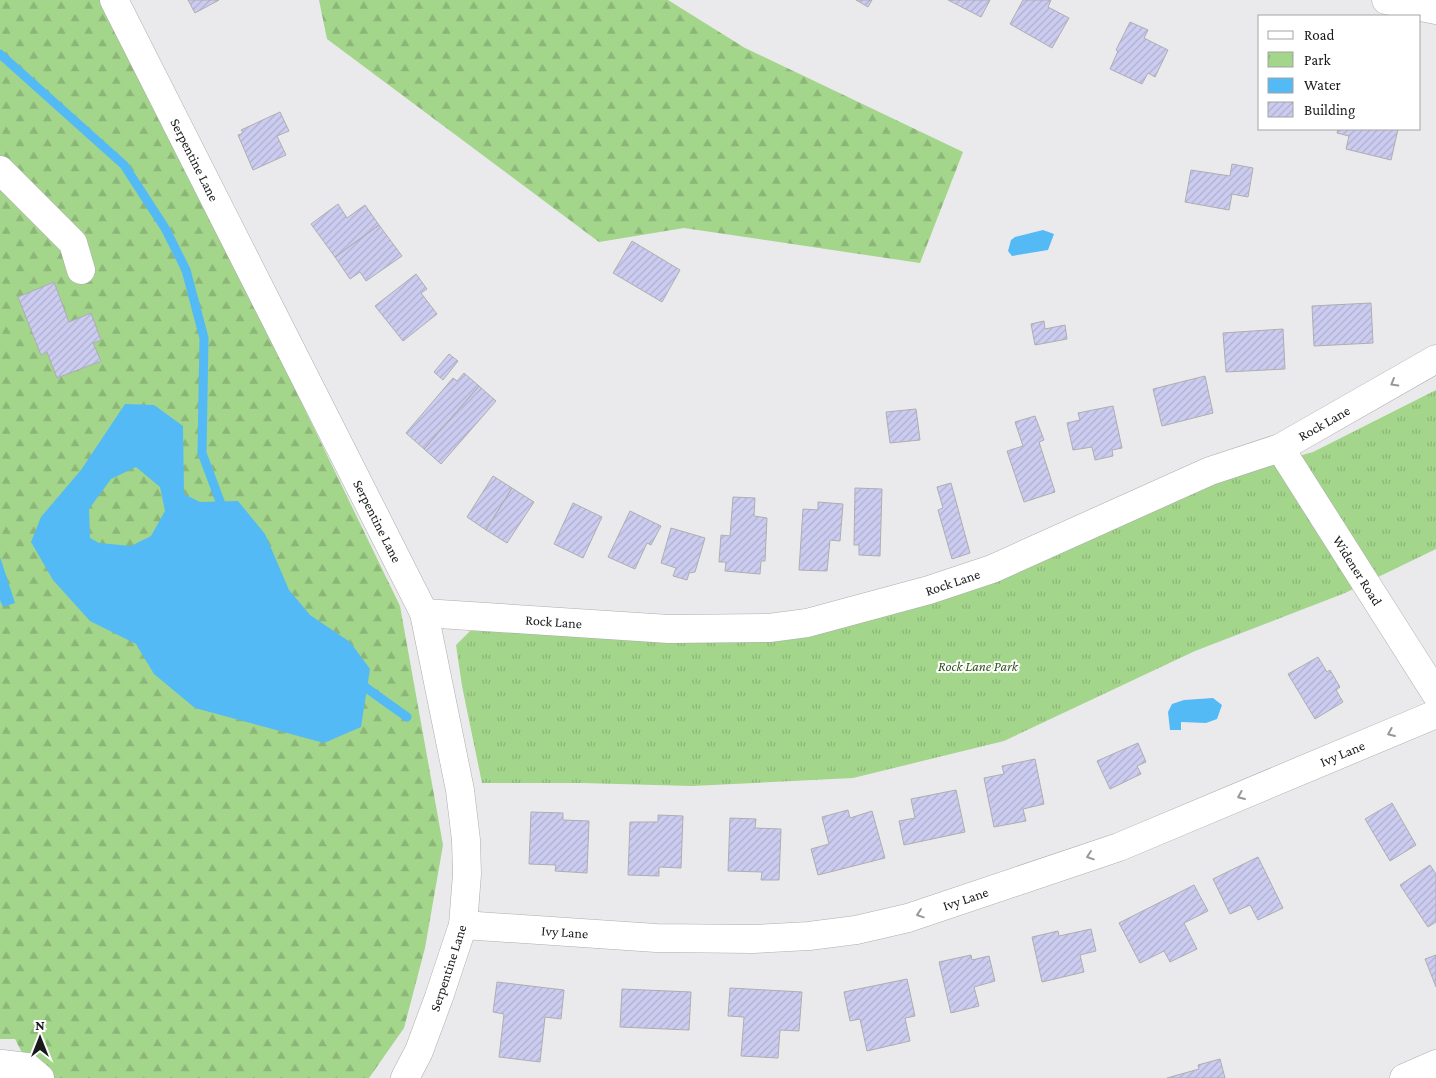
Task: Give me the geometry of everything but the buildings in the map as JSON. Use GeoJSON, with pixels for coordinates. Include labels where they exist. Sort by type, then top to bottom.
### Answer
{"type":"FeatureCollection","features":[{"type":"Feature","properties":{"kind":"street"},"geometry":{"type":"LineString","coordinates":[[1386,0],[1436,10]]}},
{"type":"Feature","properties":{"kind":"street","name":"Serpentine Lane"},"geometry":{"type":"LineString","coordinates":[[117,3],[424,613],[460,790],[468,874],[464,925],[419,1051],[404,1078]]}},
{"type":"Feature","properties":{"kind":"street"},"geometry":{"type":"LineString","coordinates":[[0,170],[73,243],[81,270]]}},
{"type":"Feature","properties":{"kind":"street","name":"Rock Lane"},"geometry":{"type":"LineString","coordinates":[[424,613],[669,629],[769,628],[807,623],[929,590],[992,569],[1187,481],[1280,448],[1436,359]]}},
{"type":"Feature","properties":{"kind":"street","name":"Widener Road"},"geometry":{"type":"LineString","coordinates":[[1280,448],[1436,694]]}},
{"type":"Feature","properties":{"kind":"street","name":"Ivy Lane"},"geometry":{"type":"LineString","coordinates":[[464,925],[646,937],[695,938],[781,937],[856,930],[908,918],[1119,847],[1436,714]]}},
{"type":"Feature","properties":{"kind":"street"},"geometry":{"type":"LineString","coordinates":[[0,1066],[2,1064],[27,1067],[40,1078]]}},
{"type":"Feature","properties":{"kind":"street"},"geometry":{"type":"LineString","coordinates":[[1404,1078],[1436,1064]]}},
{"type":"Feature","properties":{"kind":"green space"},"geometry":{"type":"Polygon","coordinates":[[[0,0],[116,0],[117,21],[400,606],[443,845],[425,948],[404,1028],[369,1078],[35,1078],[15,1039],[0,1039],[0,0]]]}},
{"type":"Feature","properties":{"kind":"green space"},"geometry":{"type":"Polygon","coordinates":[[[319,0],[668,0],[745,48],[963,152],[920,263],[684,228],[599,242],[327,39],[319,0]]]}},
{"type":"Feature","properties":{"kind":"green space","name":"Rock Lane Park"},"geometry":{"type":"Polygon","coordinates":[[[1436,390],[1436,549],[1345,593],[1195,651],[1004,741],[853,778],[692,786],[482,783],[462,686],[456,645],[470,631],[754,641],[1259,467],[1313,452],[1436,390]]]}},
{"type":"Feature","properties":{"kind":"water"},"geometry":{"type":"Polygon","coordinates":[[[1043,230],[1054,234],[1048,250],[1012,256],[1008,251],[1011,240],[1015,237],[1043,230]]]}},
{"type":"Feature","properties":{"kind":"water"},"geometry":{"type":"Polygon","coordinates":[[[125,404],[154,405],[183,426],[184,494],[200,502],[238,501],[265,534],[289,590],[310,615],[350,642],[370,669],[361,727],[324,743],[195,708],[154,674],[136,644],[90,621],[53,580],[31,542],[41,517],[81,470],[125,404]],[[136,467],[111,479],[89,509],[90,538],[99,543],[131,546],[151,536],[165,511],[160,487],[136,467]]]}},
{"type":"Feature","properties":{"kind":"water"},"geometry":{"type":"Polygon","coordinates":[[[0,557],[15,603],[3,607],[0,600],[0,557]]]}},
{"type":"Feature","properties":{"kind":"water"},"geometry":{"type":"Polygon","coordinates":[[[1213,698],[1222,705],[1217,719],[1206,723],[1181,722],[1181,730],[1170,730],[1168,712],[1172,704],[1184,700],[1213,698]]]}},
{"type":"Feature","properties":{"kind":"waterway"},"geometry":{"type":"LineString","coordinates":[[0,54],[124,165],[165,228],[186,270],[204,338],[202,453],[224,512]]}},
{"type":"Feature","properties":{"kind":"waterway"},"geometry":{"type":"LineString","coordinates":[[358,682],[407,717]]}}]}
